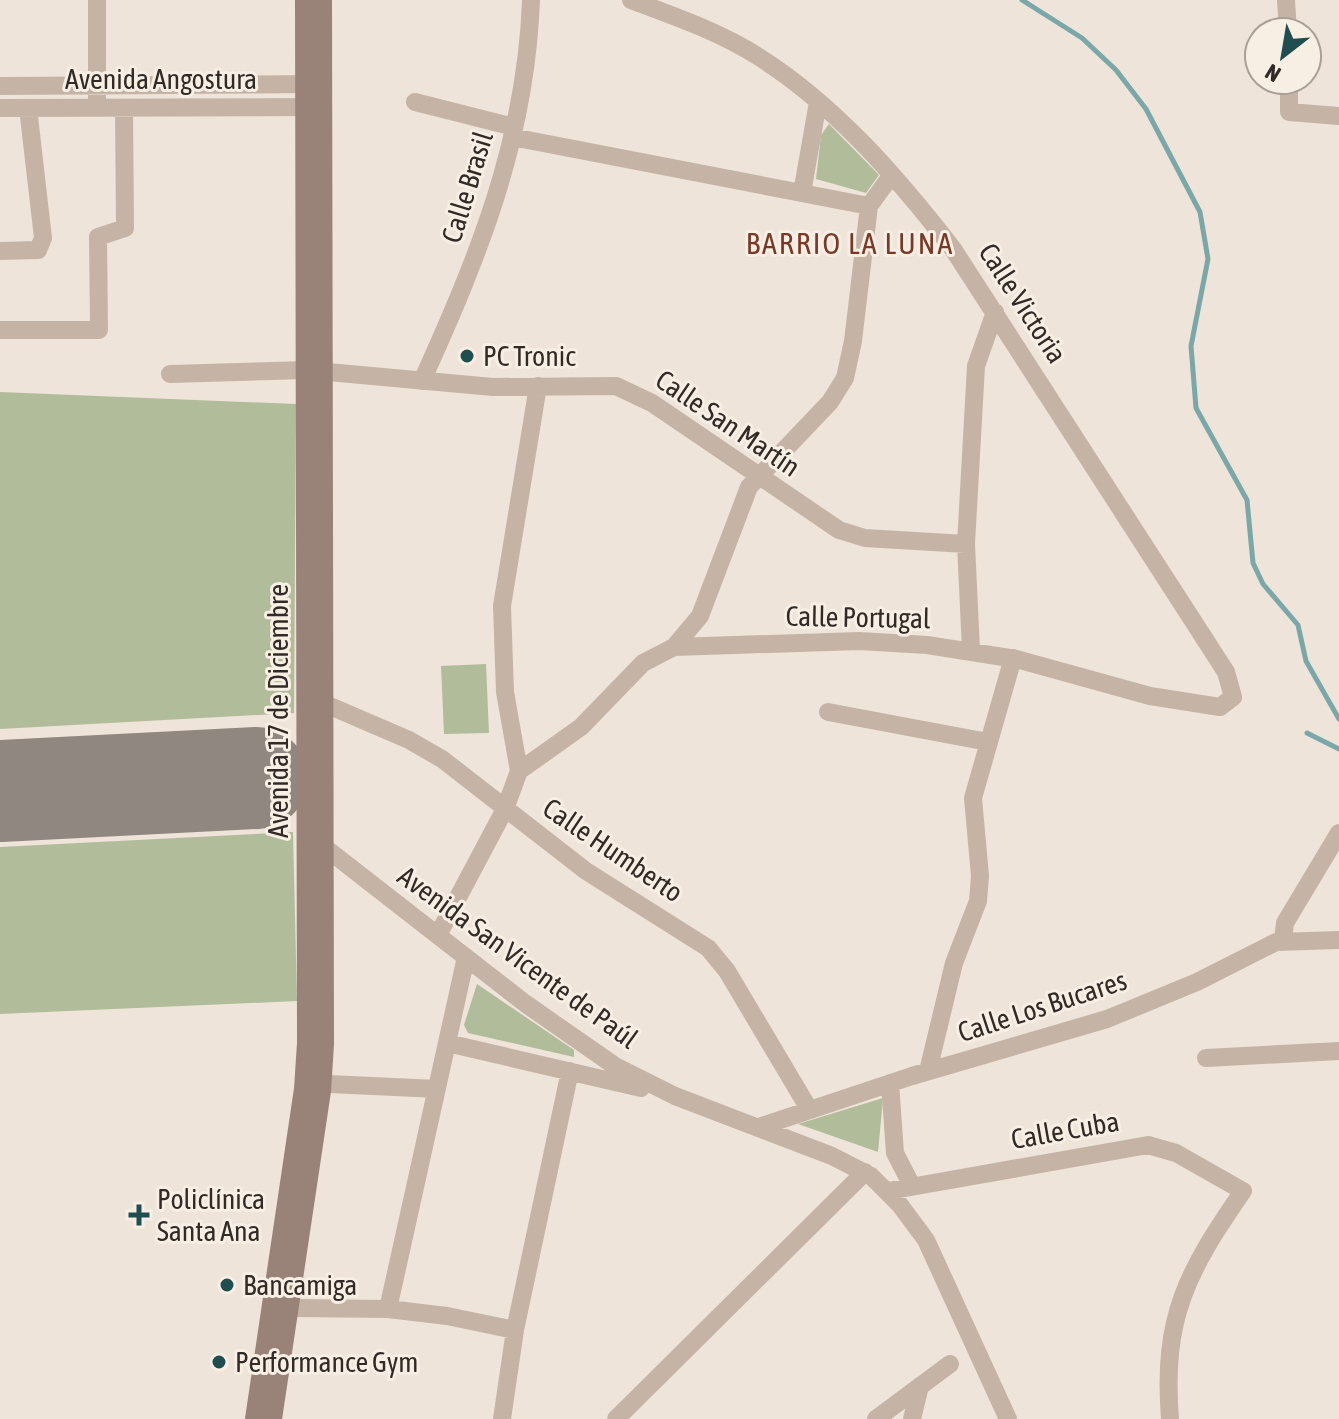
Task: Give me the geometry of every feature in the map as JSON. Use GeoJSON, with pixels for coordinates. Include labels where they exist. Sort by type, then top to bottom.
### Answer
{"type":"FeatureCollection","features":[{"type":"Feature","properties":{"kind":"street"},"geometry":{"type":"LineString","coordinates":[[97,0],[97,108]]}},
{"type":"Feature","properties":{"kind":"street","name":"Avenida 17 de Diciembre"},"geometry":{"type":"LineString","coordinates":[[305,0],[314,84]]}},
{"type":"Feature","properties":{"kind":"street","name":"Avenida 17 de Diciembre"},"geometry":{"type":"LineString","coordinates":[[255,1419],[313,1084],[314,84],[322,0]]}},
{"type":"Feature","properties":{"kind":"street","name":"Calle Brasil"},"geometry":{"type":"LineString","coordinates":[[422,381],[489,227],[513,132],[527,49],[531,0]]}},
{"type":"Feature","properties":{"kind":"street","name":"Calle Victoria"},"geometry":{"type":"LineString","coordinates":[[631,0],[740,46],[818,102],[891,176],[953,249],[995,312],[1226,672],[1233,687],[1232,700]]}},
{"type":"Feature","properties":{"kind":"street","name":"Avenida Angostura"},"geometry":{"type":"LineString","coordinates":[[0,86],[314,84]]}},
{"type":"Feature","properties":{"kind":"street"},"geometry":{"type":"LineString","coordinates":[[1289,96],[1289,112],[1339,116]]}},
{"type":"Feature","properties":{"kind":"street"},"geometry":{"type":"LineString","coordinates":[[415,102],[513,132],[869,206]]}},
{"type":"Feature","properties":{"kind":"street"},"geometry":{"type":"LineString","coordinates":[[802,193],[818,102]]}},
{"type":"Feature","properties":{"kind":"street","name":"Avenida Angostura"},"geometry":{"type":"LineString","coordinates":[[0,108],[314,107]]}},
{"type":"Feature","properties":{"kind":"street"},"geometry":{"type":"LineString","coordinates":[[0,251],[38,250],[43,238],[28,108]]}},
{"type":"Feature","properties":{"kind":"street"},"geometry":{"type":"LineString","coordinates":[[0,330],[99,330],[98,237],[125,228],[124,108]]}},
{"type":"Feature","properties":{"kind":"street"},"geometry":{"type":"LineString","coordinates":[[674,647],[700,616],[745,497],[758,476],[830,402],[845,378],[853,341],[869,206],[891,176]]}},
{"type":"Feature","properties":{"kind":"street"},"geometry":{"type":"LineString","coordinates":[[971,650],[966,544],[976,366],[995,312]]}},
{"type":"Feature","properties":{"kind":"street","name":"Avenida 17 de Diciembre"},"geometry":{"type":"LineString","coordinates":[[272,1419],[289,1308],[313,1084],[323,846],[323,703],[314,371]]}},
{"type":"Feature","properties":{"kind":"street","name":"Calle San Martín"},"geometry":{"type":"LineString","coordinates":[[170,374],[314,371],[509,388],[603,385],[633,392],[821,520],[852,535],[966,544]]}},
{"type":"Feature","properties":{"kind":"street"},"geometry":{"type":"LineString","coordinates":[[438,935],[505,809],[519,771],[505,692],[502,606],[538,386]]}},
{"type":"Feature","properties":{"kind":"street","name":"Calle Portugal"},"geometry":{"type":"LineString","coordinates":[[519,771],[581,727],[643,663],[674,647],[859,641],[971,650],[1013,658],[1162,698],[1214,707],[1232,700]]}},
{"type":"Feature","properties":{"kind":"street"},"geometry":{"type":"LineString","coordinates":[[928,1071],[948,983],[980,888],[973,798],[1013,658]]}},
{"type":"Feature","properties":{"kind":"street","name":"Calle Humberto"},"geometry":{"type":"LineString","coordinates":[[323,703],[420,746],[598,879],[717,956],[809,1109]]}},
{"type":"Feature","properties":{"kind":"street"},"geometry":{"type":"LineString","coordinates":[[828,712],[988,742]]}},
{"type":"Feature","properties":{"kind":"street"},"geometry":{"type":"LineString","coordinates":[[1283,940],[1285,923],[1339,833]]}},
{"type":"Feature","properties":{"kind":"street","name":"Avenida San Vicente de Paúl"},"geometry":{"type":"LineString","coordinates":[[323,846],[583,1046],[675,1096],[759,1127],[865,1172],[888,1191],[926,1240],[1008,1419]]}},
{"type":"Feature","properties":{"kind":"street","name":"Calle Los Bucares"},"geometry":{"type":"LineString","coordinates":[[759,1127],[928,1071],[1107,1019],[1283,940],[1339,940]]}},
{"type":"Feature","properties":{"kind":"street"},"geometry":{"type":"LineString","coordinates":[[388,1309],[466,957]]}},
{"type":"Feature","properties":{"kind":"street"},"geometry":{"type":"LineString","coordinates":[[447,1043],[675,1096]]}},
{"type":"Feature","properties":{"kind":"street"},"geometry":{"type":"LineString","coordinates":[[1206,1058],[1339,1051]]}},
{"type":"Feature","properties":{"kind":"street"},"geometry":{"type":"LineString","coordinates":[[502,1419],[515,1330],[570,1071]]}},
{"type":"Feature","properties":{"kind":"street"},"geometry":{"type":"LineString","coordinates":[[890,1083],[895,1153],[912,1186]]}},
{"type":"Feature","properties":{"kind":"street"},"geometry":{"type":"LineString","coordinates":[[313,1084],[437,1089]]}},
{"type":"Feature","properties":{"kind":"street","name":"Calle Cuba"},"geometry":{"type":"LineString","coordinates":[[888,1191],[1155,1145],[1176,1153],[1243,1191],[1203,1248],[1181,1294],[1168,1359],[1170,1419]]}},
{"type":"Feature","properties":{"kind":"street"},"geometry":{"type":"LineString","coordinates":[[616,1419],[865,1172]]}},
{"type":"Feature","properties":{"kind":"street"},"geometry":{"type":"LineString","coordinates":[[289,1308],[388,1309],[447,1316],[515,1330]]}},
{"type":"Feature","properties":{"kind":"street"},"geometry":{"type":"LineString","coordinates":[[876,1419],[950,1364]]}},
{"type":"Feature","properties":{"kind":"street"},"geometry":{"type":"LineString","coordinates":[[912,1419],[920,1386]]}},
{"type":"Feature","properties":{"kind":"green space"},"geometry":{"type":"Polygon","coordinates":[[[829,124],[879,175],[866,193],[816,179],[821,135],[829,124]]]}},
{"type":"Feature","properties":{"kind":"green space"},"geometry":{"type":"Polygon","coordinates":[[[0,392],[296,404],[294,713],[0,729],[0,392]]]}},
{"type":"Feature","properties":{"kind":"green space"},"geometry":{"type":"Polygon","coordinates":[[[486,664],[489,733],[444,734],[441,666],[486,664]]]}},
{"type":"Feature","properties":{"kind":"green space"},"geometry":{"type":"Polygon","coordinates":[[[293,832],[297,1001],[0,1014],[0,847],[293,832]]]}},
{"type":"Feature","properties":{"kind":"green space"},"geometry":{"type":"Polygon","coordinates":[[[477,984],[574,1050],[574,1057],[468,1033],[464,1025],[477,984]]]}},
{"type":"Feature","properties":{"kind":"green space"},"geometry":{"type":"Polygon","coordinates":[[[883,1098],[878,1152],[798,1124],[883,1098]]]}},
{"type":"Feature","properties":{"kind":"waterway"},"geometry":{"type":"LineString","coordinates":[[1022,0],[1082,38],[1116,70],[1146,109],[1200,212],[1208,259],[1191,346],[1196,408],[1247,500],[1253,563],[1263,584],[1298,625],[1306,661],[1339,719]]}},
{"type":"Feature","properties":{"kind":"waterway"},"geometry":{"type":"LineString","coordinates":[[1307,733],[1339,749]]}},
{"type":"Feature","properties":{"kind":"runway"},"geometry":{"type":"LineString","coordinates":[[0,791],[257,778]]}},
{"type":"Feature","properties":{"kind":"place","name":"PC Tronic"},"geometry":{"type":"Point","coordinates":[467,356]}},
{"type":"Feature","properties":{"kind":"place","name":"Policlínica Santa Ana"},"geometry":{"type":"Point","coordinates":[139,1215]}},
{"type":"Feature","properties":{"kind":"place","name":"Bancamiga"},"geometry":{"type":"Point","coordinates":[227,1285]}},
{"type":"Feature","properties":{"kind":"place","name":"Performance Gym"},"geometry":{"type":"Point","coordinates":[219,1362]}},
{"type":"Feature","properties":{"kind":"district","name":"BARRIO LA LUNA"},"geometry":{"type":"Point","coordinates":[850,244]}}]}
